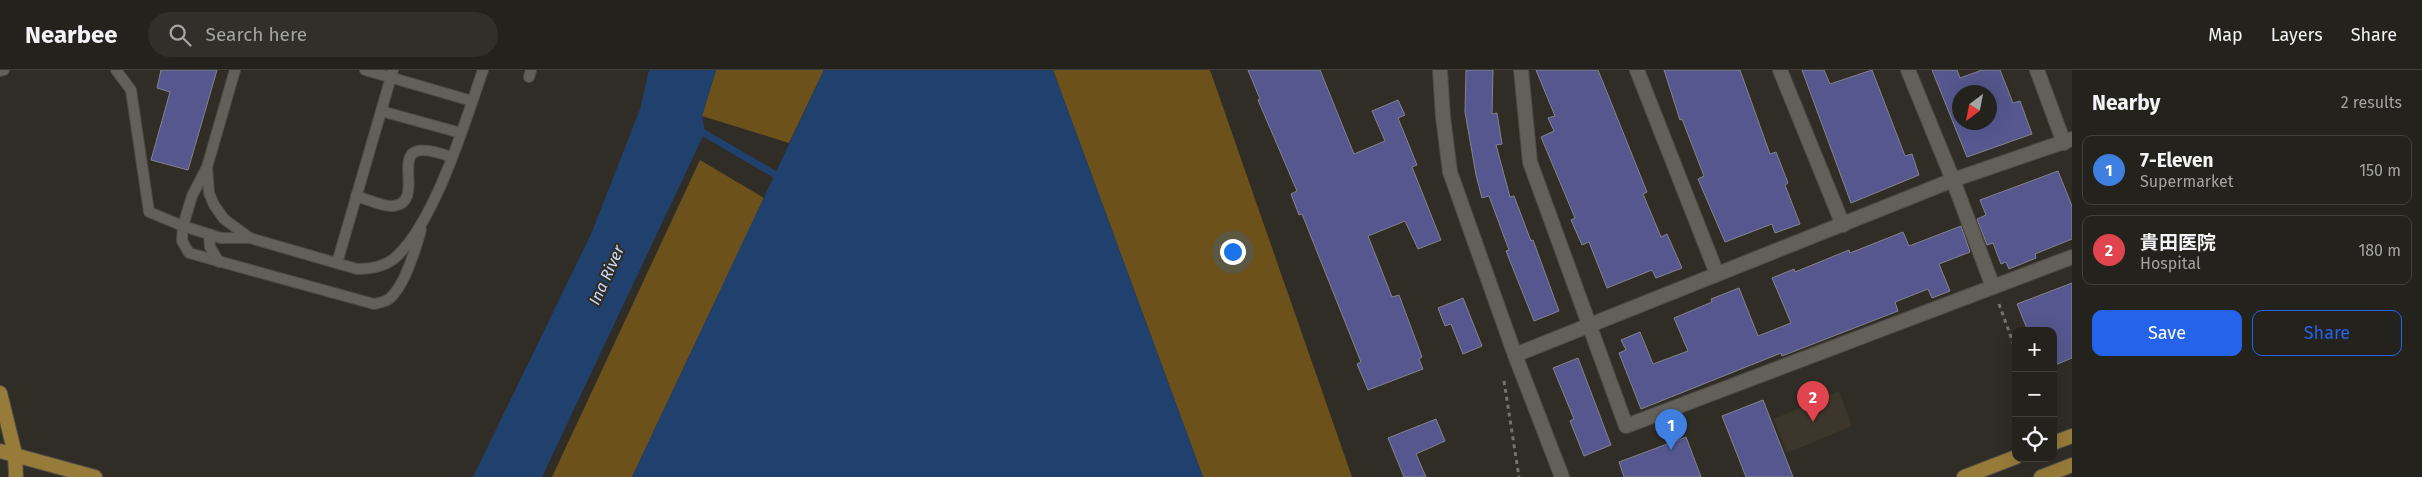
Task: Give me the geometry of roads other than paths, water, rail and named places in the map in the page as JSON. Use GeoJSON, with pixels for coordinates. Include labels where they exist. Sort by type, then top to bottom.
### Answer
{"type":"FeatureCollection","features":[{"type":"Feature","properties":{"kind":"main road"},"geometry":{"type":"LineString","coordinates":[[0,393],[15,454],[16,477]]}},
{"type":"Feature","properties":{"kind":"main road"},"geometry":{"type":"LineString","coordinates":[[2057,442],[2072,436]]}},
{"type":"Feature","properties":{"kind":"main road"},"geometry":{"type":"LineString","coordinates":[[0,451],[95,477]]}},
{"type":"Feature","properties":{"kind":"main road"},"geometry":{"type":"LineString","coordinates":[[1964,477],[2012,459]]}},
{"type":"Feature","properties":{"kind":"main road"},"geometry":{"type":"LineString","coordinates":[[2041,477],[2072,465]]}},
{"type":"Feature","properties":{"kind":"street"},"geometry":{"type":"LineString","coordinates":[[1440,70],[1443,117],[1450,172],[1515,356],[1562,477]]}},
{"type":"Feature","properties":{"kind":"street"},"geometry":{"type":"LineString","coordinates":[[1521,70],[1530,162],[1626,426],[2072,257]]}},
{"type":"Feature","properties":{"kind":"street"},"geometry":{"type":"LineString","coordinates":[[1637,70],[1717,274]]}},
{"type":"Feature","properties":{"kind":"street"},"geometry":{"type":"LineString","coordinates":[[1780,70],[1843,225]]}},
{"type":"Feature","properties":{"kind":"street"},"geometry":{"type":"LineString","coordinates":[[1908,70],[1953,180],[1993,287]]}},
{"type":"Feature","properties":{"kind":"street"},"geometry":{"type":"LineString","coordinates":[[1515,356],[1953,180],[2068,141],[2037,70]]}},
{"type":"Feature","properties":{"kind":"lane"},"geometry":{"type":"LineString","coordinates":[[0,71],[4,70]]}},
{"type":"Feature","properties":{"kind":"lane"},"geometry":{"type":"LineString","coordinates":[[116,70],[131,90],[149,212],[183,226],[221,238],[250,238],[364,269],[396,258],[422,225]]}},
{"type":"Feature","properties":{"kind":"lane"},"geometry":{"type":"LineString","coordinates":[[235,70],[207,167],[192,196],[183,226],[182,241],[188,253],[374,304],[388,300],[398,286],[417,245],[422,225],[452,157],[483,70]]}},
{"type":"Feature","properties":{"kind":"lane"},"geometry":{"type":"LineString","coordinates":[[365,70],[392,74],[472,101]]}},
{"type":"Feature","properties":{"kind":"lane"},"geometry":{"type":"LineString","coordinates":[[337,263],[392,74]]}},
{"type":"Feature","properties":{"kind":"lane"},"geometry":{"type":"LineString","coordinates":[[381,111],[461,133]]}},
{"type":"Feature","properties":{"kind":"lane"},"geometry":{"type":"LineString","coordinates":[[356,196],[393,206],[402,203],[409,194],[410,189],[406,166],[410,157],[419,150],[432,150],[452,157]]}},
{"type":"Feature","properties":{"kind":"lane"},"geometry":{"type":"LineString","coordinates":[[207,167],[209,193],[214,205],[224,219],[250,238]]}},
{"type":"Feature","properties":{"kind":"lane"},"geometry":{"type":"LineString","coordinates":[[210,234],[210,247],[219,262]]}},
{"type":"Feature","properties":{"kind":"water","name":"Ina River"},"geometry":{"type":"Polygon","coordinates":[[[649,70],[716,70],[702,116],[705,132],[542,477],[473,477],[592,232],[640,109],[649,70]]]}},
{"type":"Feature","properties":{"kind":"water"},"geometry":{"type":"Polygon","coordinates":[[[824,70],[1053,70],[1203,477],[632,477],[824,70]]]}},
{"type":"Feature","properties":{"kind":"waterway"},"geometry":{"type":"LineString","coordinates":[[697,129],[781,178]]}},
{"type":"Feature","properties":{"kind":"place","name":"貴田医院"},"geometry":{"type":"Point","coordinates":[1813,422]}},
{"type":"Feature","properties":{"kind":"place","name":"7-Eleven"},"geometry":{"type":"Point","coordinates":[1671,450]}}]}
